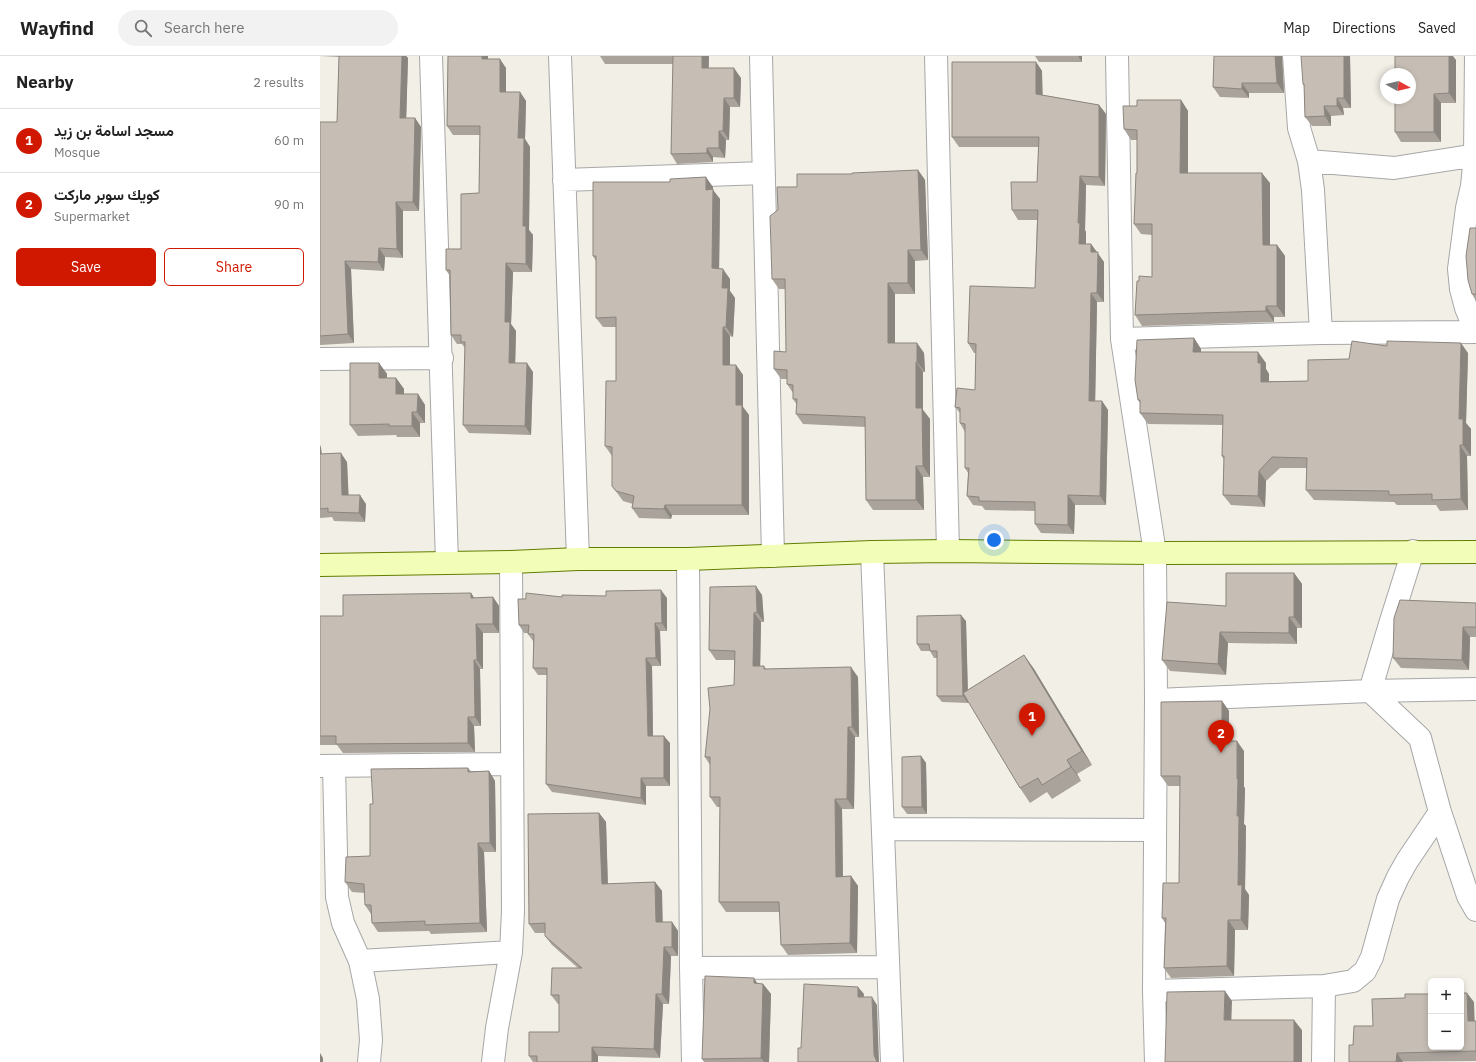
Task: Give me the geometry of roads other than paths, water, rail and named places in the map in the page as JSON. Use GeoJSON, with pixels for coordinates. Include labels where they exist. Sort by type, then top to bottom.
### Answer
{"type":"FeatureCollection","features":[{"type":"Feature","properties":{"kind":"street"},"geometry":{"type":"LineString","coordinates":[[431,56],[442,358],[447,562]]}},
{"type":"Feature","properties":{"kind":"street"},"geometry":{"type":"LineString","coordinates":[[560,56],[578,559]]}},
{"type":"Feature","properties":{"kind":"street"},"geometry":{"type":"LineString","coordinates":[[761,56],[773,556]]}},
{"type":"Feature","properties":{"kind":"street"},"geometry":{"type":"LineString","coordinates":[[936,56],[948,551]]}},
{"type":"Feature","properties":{"kind":"street"},"geometry":{"type":"LineString","coordinates":[[1117,56],[1122,339],[1155,553],[1156,700],[1154,991],[1156,1062]]}},
{"type":"Feature","properties":{"kind":"street"},"geometry":{"type":"LineString","coordinates":[[1294,56],[1299,128],[1309,161],[1313,190],[1321,334]]}},
{"type":"Feature","properties":{"kind":"street"},"geometry":{"type":"LineString","coordinates":[[1122,339],[1476,332],[1466,308],[1461,289],[1459,269],[1476,154],[1476,56]]}},
{"type":"Feature","properties":{"kind":"street"},"geometry":{"type":"LineString","coordinates":[[1309,161],[1394,168],[1476,154]]}},
{"type":"Feature","properties":{"kind":"street"},"geometry":{"type":"LineString","coordinates":[[564,180],[764,173]]}},
{"type":"Feature","properties":{"kind":"street"},"geometry":{"type":"LineString","coordinates":[[320,359],[442,358]]}},
{"type":"Feature","properties":{"kind":"street"},"geometry":{"type":"LineString","coordinates":[[320,565],[511,562],[578,559],[688,559],[872,552],[948,551],[1155,553],[1476,552]]}},
{"type":"Feature","properties":{"kind":"street"},"geometry":{"type":"LineString","coordinates":[[1370,691],[1413,551]]}},
{"type":"Feature","properties":{"kind":"street"},"geometry":{"type":"LineString","coordinates":[[872,552],[892,1062]]}},
{"type":"Feature","properties":{"kind":"street"},"geometry":{"type":"LineString","coordinates":[[688,559],[690,968],[693,1062]]}},
{"type":"Feature","properties":{"kind":"street"},"geometry":{"type":"LineString","coordinates":[[492,1062],[512,952],[511,562]]}},
{"type":"Feature","properties":{"kind":"street"},"geometry":{"type":"LineString","coordinates":[[1156,700],[1370,691],[1476,689]]}},
{"type":"Feature","properties":{"kind":"street"},"geometry":{"type":"LineString","coordinates":[[1370,691],[1420,738],[1440,812],[1468,896],[1476,910]]}},
{"type":"Feature","properties":{"kind":"street"},"geometry":{"type":"LineString","coordinates":[[369,1062],[371,1040],[368,999],[360,961],[343,923],[337,897],[327,766],[512,764]]}},
{"type":"Feature","properties":{"kind":"street"},"geometry":{"type":"LineString","coordinates":[[1154,991],[1324,986],[1353,980],[1365,971],[1372,957],[1388,899],[1407,860],[1440,812]]}},
{"type":"Feature","properties":{"kind":"street"},"geometry":{"type":"LineString","coordinates":[[883,829],[1155,830]]}},
{"type":"Feature","properties":{"kind":"street"},"geometry":{"type":"LineString","coordinates":[[360,961],[512,952]]}},
{"type":"Feature","properties":{"kind":"street"},"geometry":{"type":"LineString","coordinates":[[690,968],[888,967]]}},
{"type":"Feature","properties":{"kind":"street"},"geometry":{"type":"LineString","coordinates":[[1323,1062],[1324,986]]}},
{"type":"Feature","properties":{"kind":"place","name":"مسجد اسامة بن زيد"},"geometry":{"type":"Point","coordinates":[1032,736]}},
{"type":"Feature","properties":{"kind":"place","name":"كويك سوبر ماركت"},"geometry":{"type":"Point","coordinates":[1221,753]}}]}
